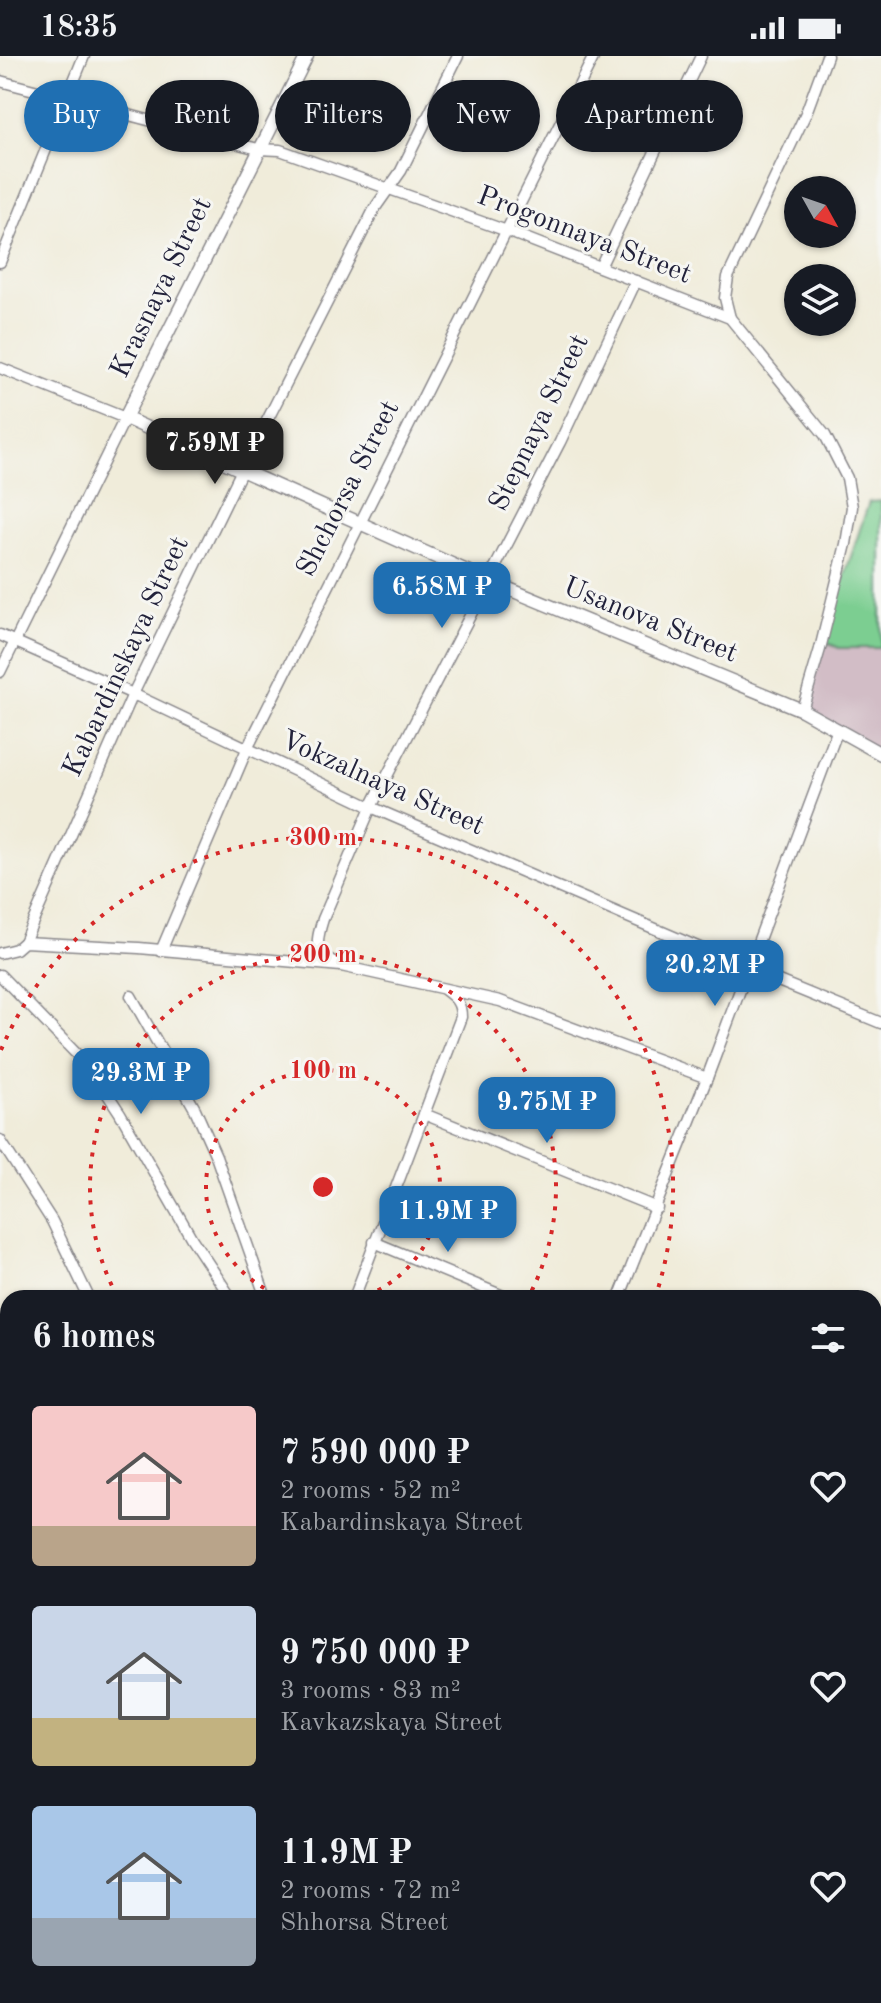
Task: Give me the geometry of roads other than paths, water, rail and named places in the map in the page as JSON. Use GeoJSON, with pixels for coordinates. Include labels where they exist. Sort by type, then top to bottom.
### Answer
{"type":"FeatureCollection","features":[{"type":"Feature","properties":{"kind":"main road","name":"Krasnaya Street"},"geometry":{"type":"LineString","coordinates":[[259,147],[307,56]]}},
{"type":"Feature","properties":{"kind":"main road","name":"Krasnaya Street"},"geometry":{"type":"LineString","coordinates":[[125,418],[257,152]]}},
{"type":"Feature","properties":{"kind":"main road","name":"Usanova Street"},"geometry":{"type":"LineString","coordinates":[[125,418],[487,580],[802,710],[881,754]]}},
{"type":"Feature","properties":{"kind":"street"},"geometry":{"type":"LineString","coordinates":[[75,80],[84,56]]}},
{"type":"Feature","properties":{"kind":"street","name":"Kabardinskaya Street"},"geometry":{"type":"LineString","coordinates":[[24,942],[133,694],[242,470],[375,208],[401,171],[458,56]]}},
{"type":"Feature","properties":{"kind":"street","name":"Shchorsa Street"},"geometry":{"type":"LineString","coordinates":[[161,951],[247,749],[296,646],[361,523],[594,56]]}},
{"type":"Feature","properties":{"kind":"street"},"geometry":{"type":"LineString","coordinates":[[600,267],[701,56]]}},
{"type":"Feature","properties":{"kind":"street"},"geometry":{"type":"LineString","coordinates":[[730,318],[725,298],[728,277],[806,113],[827,56]]}},
{"type":"Feature","properties":{"kind":"street","name":"Progonnaya Street"},"geometry":{"type":"LineString","coordinates":[[0,81],[24,87]]}},
{"type":"Feature","properties":{"kind":"street","name":"Progonnaya Street"},"geometry":{"type":"LineString","coordinates":[[259,149],[280,150],[389,188],[730,318],[825,435],[847,478],[852,507],[846,544],[823,641],[802,710]]}},
{"type":"Feature","properties":{"kind":"street"},"geometry":{"type":"LineString","coordinates":[[0,262],[45,152]]}},
{"type":"Feature","properties":{"kind":"street","name":"Stepnaya Street"},"geometry":{"type":"LineString","coordinates":[[341,966],[325,958],[318,949],[317,937],[371,807],[560,442],[636,281]]}},
{"type":"Feature","properties":{"kind":"street","name":"Usanova Street"},"geometry":{"type":"LineString","coordinates":[[0,368],[125,418]]}},
{"type":"Feature","properties":{"kind":"street","name":"Krasnaya Street"},"geometry":{"type":"LineString","coordinates":[[0,672],[125,418]]}},
{"type":"Feature","properties":{"kind":"street","name":"Vokzalnaya Street"},"geometry":{"type":"LineString","coordinates":[[0,635],[133,694],[371,807],[881,1023]]}},
{"type":"Feature","properties":{"kind":"street"},"geometry":{"type":"LineString","coordinates":[[622,1290],[749,969],[838,729]]}},
{"type":"Feature","properties":{"kind":"street"},"geometry":{"type":"LineString","coordinates":[[0,953],[16,949],[24,942],[341,966],[500,1001],[707,1078]]}},
{"type":"Feature","properties":{"kind":"street"},"geometry":{"type":"LineString","coordinates":[[0,975],[91,1069],[226,1290]]}},
{"type":"Feature","properties":{"kind":"street"},"geometry":{"type":"LineString","coordinates":[[357,1290],[461,1017],[461,1007],[455,997],[444,989]]}},
{"type":"Feature","properties":{"kind":"street"},"geometry":{"type":"LineString","coordinates":[[131,996],[195,1109],[216,1156],[263,1290]]}},
{"type":"Feature","properties":{"kind":"street"},"geometry":{"type":"LineString","coordinates":[[424,1114],[657,1208]]}},
{"type":"Feature","properties":{"kind":"street"},"geometry":{"type":"LineString","coordinates":[[0,1140],[52,1221],[85,1290]]}},
{"type":"Feature","properties":{"kind":"street"},"geometry":{"type":"LineString","coordinates":[[374,1242],[489,1290]]}}]}
